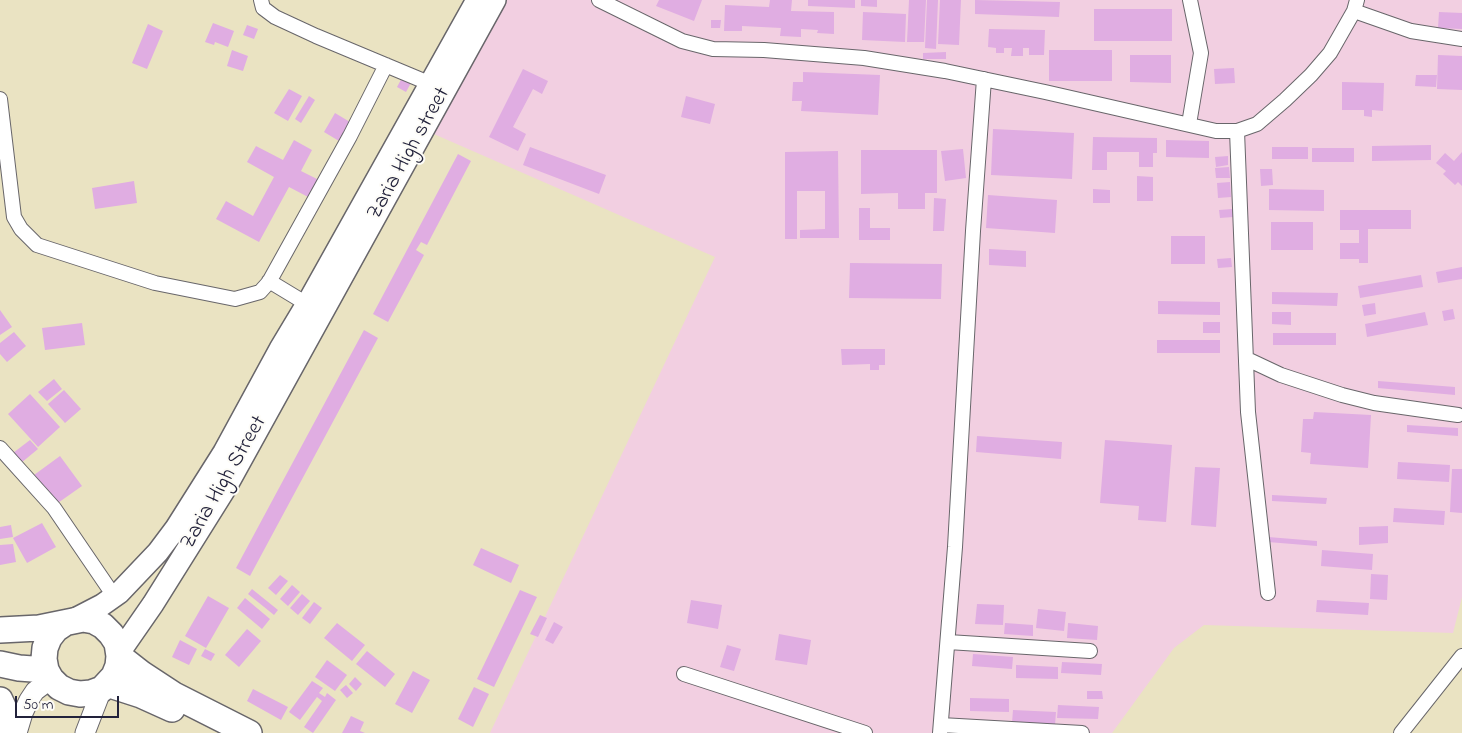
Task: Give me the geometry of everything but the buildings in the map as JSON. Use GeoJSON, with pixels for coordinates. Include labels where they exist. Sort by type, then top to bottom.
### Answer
{"type":"FeatureCollection","features":[{"type":"Feature","properties":{"kind":"highway"},"geometry":{"type":"LineString","coordinates":[[0,630],[39,628],[83,619],[94,621],[103,626],[117,643],[119,654],[118,666],[114,676],[104,687],[91,693],[74,693],[59,687],[49,674],[44,659],[45,648],[49,638],[56,629],[69,622]]}},
{"type":"Feature","properties":{"kind":"highway"},"geometry":{"type":"LineString","coordinates":[[119,654],[142,674],[174,695],[249,733]]}},
{"type":"Feature","properties":{"kind":"highway"},"geometry":{"type":"LineString","coordinates":[[0,664],[49,674]]}},
{"type":"Feature","properties":{"kind":"highway"},"geometry":{"type":"LineString","coordinates":[[104,687],[142,695],[223,733]]}},
{"type":"Feature","properties":{"kind":"highway"},"geometry":{"type":"LineString","coordinates":[[0,700],[6,713],[11,733]]}},
{"type":"Feature","properties":{"kind":"main road","name":"Zaria High street"},"geometry":{"type":"LineString","coordinates":[[316,307],[431,84],[478,0]]}},
{"type":"Feature","properties":{"kind":"main road","name":"Zaria High street"},"geometry":{"type":"LineString","coordinates":[[316,307],[496,0]]}},
{"type":"Feature","properties":{"kind":"main road","name":"Zaria High Street"},"geometry":{"type":"LineString","coordinates":[[69,622],[102,605],[114,596],[139,573],[176,528],[224,452],[280,349],[316,307]]}},
{"type":"Feature","properties":{"kind":"main road","name":"Zaria High Street"},"geometry":{"type":"LineString","coordinates":[[119,654],[153,604],[225,489],[316,307]]}},
{"type":"Feature","properties":{"kind":"main road"},"geometry":{"type":"LineString","coordinates":[[17,733],[29,700],[49,674]]}},
{"type":"Feature","properties":{"kind":"main road"},"geometry":{"type":"LineString","coordinates":[[85,733],[104,687]]}},
{"type":"Feature","properties":{"kind":"street"},"geometry":{"type":"LineString","coordinates":[[261,0],[263,8],[275,17],[431,84]]}},
{"type":"Feature","properties":{"kind":"street"},"geometry":{"type":"LineString","coordinates":[[599,0],[682,41],[713,49],[764,50],[864,58],[984,79],[1108,105],[1216,131],[1237,131],[1257,124],[1311,75],[1330,52],[1355,6],[1376,20],[1411,31],[1462,39]]}},
{"type":"Feature","properties":{"kind":"street"},"geometry":{"type":"LineString","coordinates":[[1189,124],[1201,53],[1190,0]]}},
{"type":"Feature","properties":{"kind":"street"},"geometry":{"type":"LineString","coordinates":[[0,99],[14,216],[21,229],[37,244],[155,283],[235,299],[260,292],[269,281],[350,136],[386,65]]}},
{"type":"Feature","properties":{"kind":"street"},"geometry":{"type":"LineString","coordinates":[[984,79],[955,547],[941,729],[1082,733]]}},
{"type":"Feature","properties":{"kind":"street"},"geometry":{"type":"LineString","coordinates":[[1237,131],[1248,412],[1268,593]]}},
{"type":"Feature","properties":{"kind":"street"},"geometry":{"type":"LineString","coordinates":[[269,281],[316,307]]}},
{"type":"Feature","properties":{"kind":"street"},"geometry":{"type":"LineString","coordinates":[[1247,359],[1282,375],[1374,403],[1458,415]]}},
{"type":"Feature","properties":{"kind":"street"},"geometry":{"type":"LineString","coordinates":[[0,448],[54,508],[114,596]]}},
{"type":"Feature","properties":{"kind":"street"},"geometry":{"type":"LineString","coordinates":[[948,642],[1090,650]]}},
{"type":"Feature","properties":{"kind":"street"},"geometry":{"type":"LineString","coordinates":[[1401,733],[1462,656]]}},
{"type":"Feature","properties":{"kind":"street"},"geometry":{"type":"LineString","coordinates":[[684,674],[865,733]]}},
{"type":"Feature","properties":{"kind":"shaded area"},"geometry":{"type":"Polygon","coordinates":[[[502,0],[1462,0],[1462,597],[1453,633],[1204,625],[1174,648],[1112,733],[490,733],[715,257],[427,131],[502,0]]]}}]}
